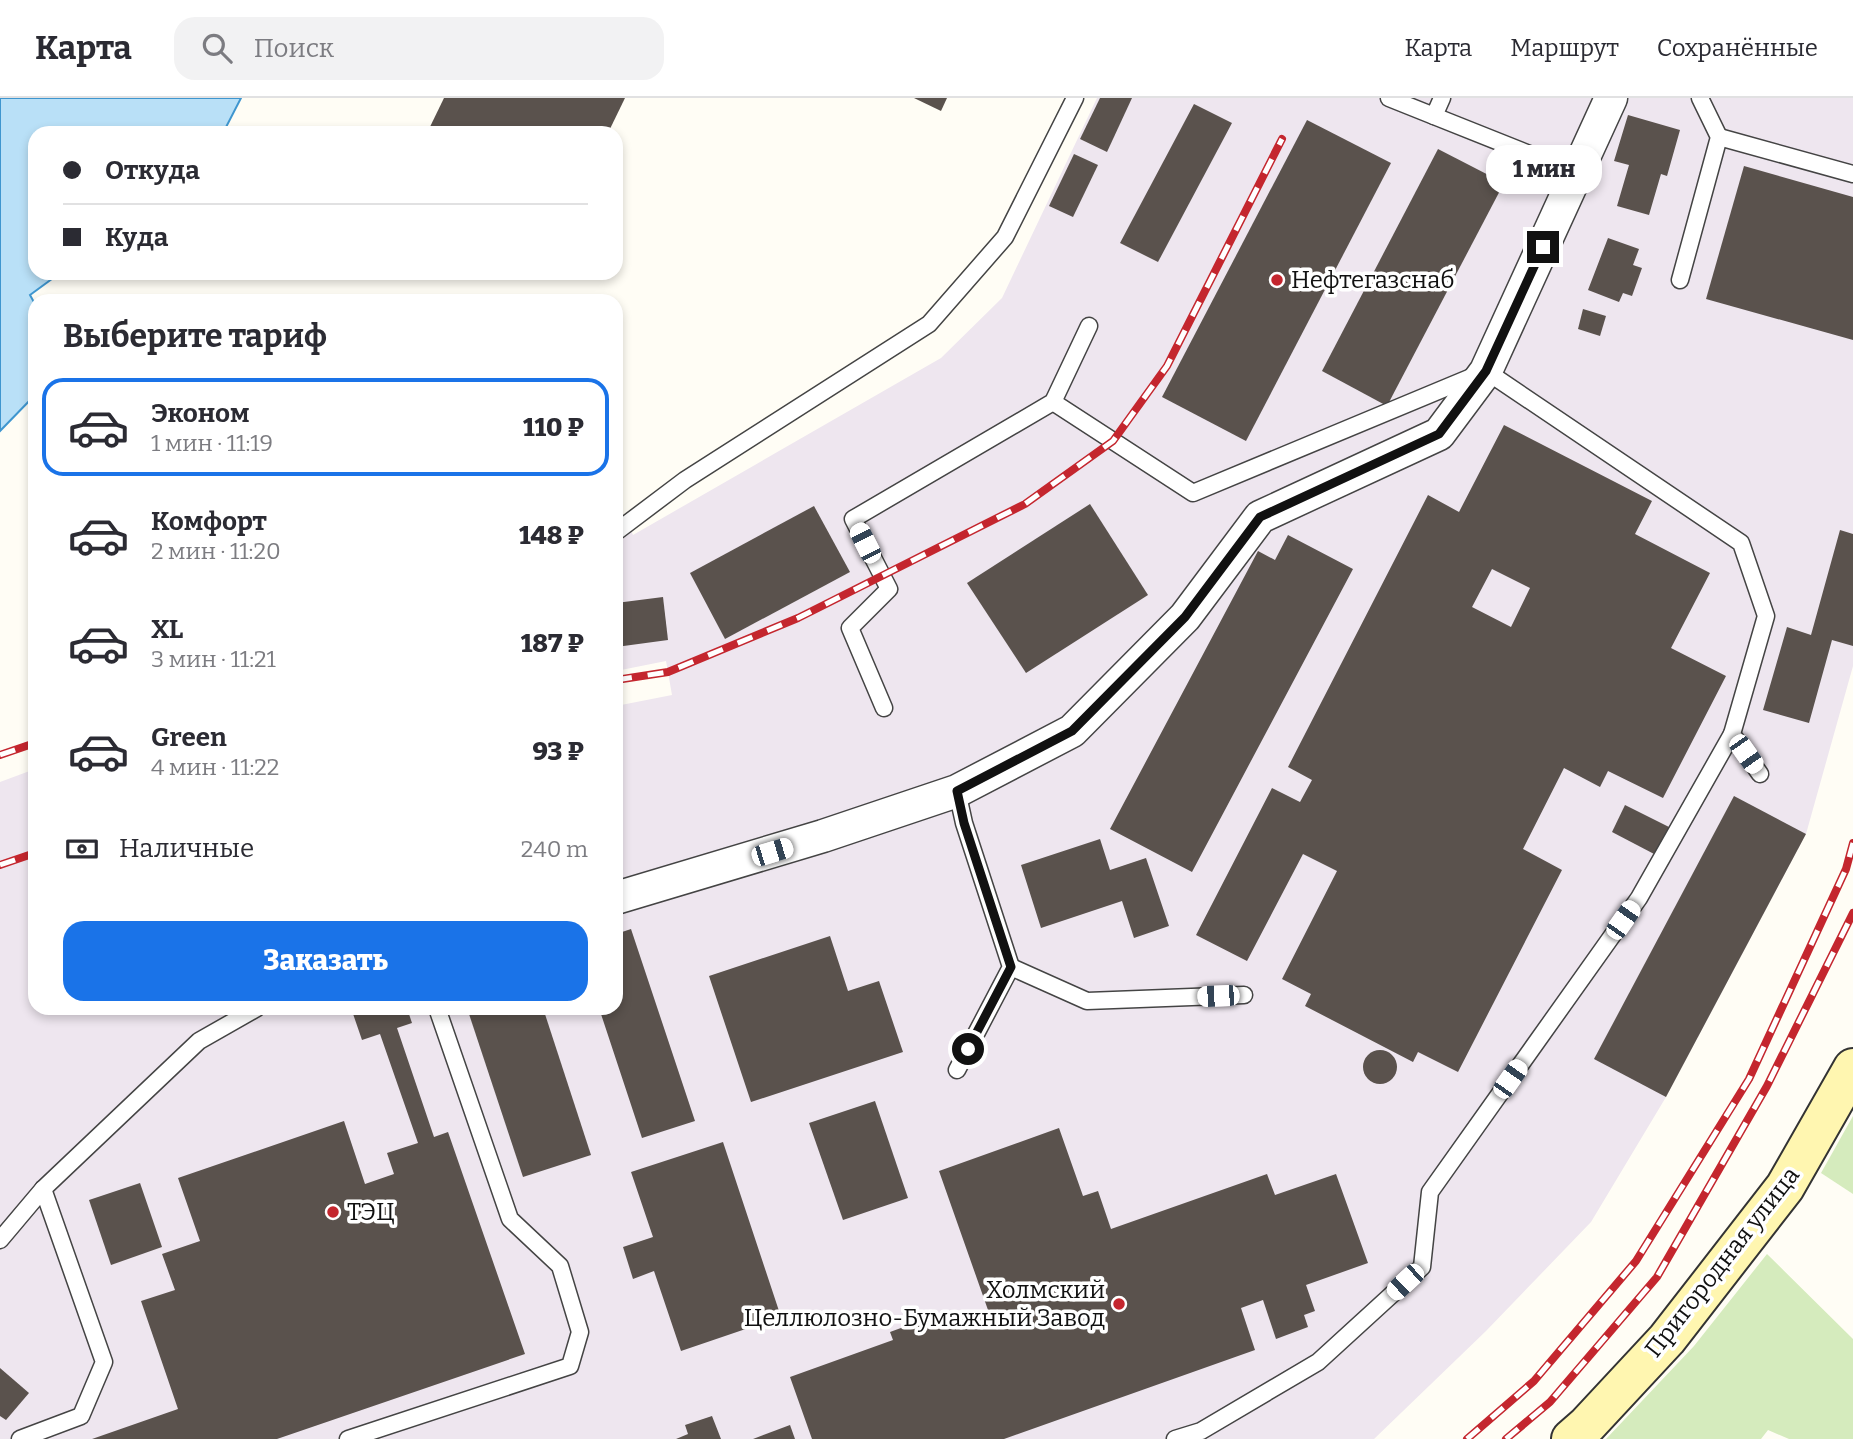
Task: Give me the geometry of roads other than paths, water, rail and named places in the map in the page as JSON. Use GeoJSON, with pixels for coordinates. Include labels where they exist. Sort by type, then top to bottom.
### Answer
{"type":"FeatureCollection","features":[{"type":"Feature","properties":{"kind":"main road","name":"Пригородная улица"},"geometry":{"type":"LineString","coordinates":[[1571,1439],[1667,1339],[1785,1187],[1853,1068]]}},
{"type":"Feature","properties":{"kind":"street"},"geometry":{"type":"LineString","coordinates":[[623,896],[823,836],[957,791],[1072,731],[1185,617],[1260,517],[1439,434],[1486,371],[1611,98]]}},
{"type":"Feature","properties":{"kind":"lane"},"geometry":{"type":"LineString","coordinates":[[623,527],[685,480],[929,324],[1005,237],[1074,98]]}},
{"type":"Feature","properties":{"kind":"lane"},"geometry":{"type":"LineString","coordinates":[[1389,98],[1577,173]]}},
{"type":"Feature","properties":{"kind":"lane"},"geometry":{"type":"LineString","coordinates":[[1434,116],[1442,98]]}},
{"type":"Feature","properties":{"kind":"lane"},"geometry":{"type":"LineString","coordinates":[[1680,280],[1719,137],[1700,98]]}},
{"type":"Feature","properties":{"kind":"lane"},"geometry":{"type":"LineString","coordinates":[[1719,137],[1853,174]]}},
{"type":"Feature","properties":{"kind":"lane"},"geometry":{"type":"LineString","coordinates":[[884,708],[850,628],[889,589],[853,519],[1053,402],[1089,326]]}},
{"type":"Feature","properties":{"kind":"lane"},"geometry":{"type":"LineString","coordinates":[[1053,402],[1193,493],[1486,371],[1741,543],[1766,616],[1732,734],[1639,898],[1430,1192],[1422,1267],[1318,1362],[1201,1431],[1175,1439]]}},
{"type":"Feature","properties":{"kind":"lane"},"geometry":{"type":"LineString","coordinates":[[1732,734],[1760,774]]}},
{"type":"Feature","properties":{"kind":"lane"},"geometry":{"type":"LineString","coordinates":[[957,791],[964,823],[1011,967],[957,1070]]}},
{"type":"Feature","properties":{"kind":"lane"},"geometry":{"type":"LineString","coordinates":[[1011,967],[1087,1002],[1244,995]]}},
{"type":"Feature","properties":{"kind":"lane"},"geometry":{"type":"LineString","coordinates":[[0,1240],[43,1189],[199,1041],[245,1015]]}},
{"type":"Feature","properties":{"kind":"lane"},"geometry":{"type":"LineString","coordinates":[[348,1439],[570,1366],[580,1332],[560,1266],[510,1219],[439,1015]]}},
{"type":"Feature","properties":{"kind":"lane"},"geometry":{"type":"LineString","coordinates":[[20,1439],[81,1416],[104,1362],[43,1189]]}},
{"type":"Feature","properties":{"kind":"water"},"geometry":{"type":"Polygon","coordinates":[[[0,98],[241,98],[227,126],[28,126],[28,280],[50,280],[28,294],[28,402],[0,431],[0,98]]]}},
{"type":"Feature","properties":{"kind":"railway"},"geometry":{"type":"LineString","coordinates":[[623,679],[668,672],[798,618],[1025,504],[1113,441],[1167,366],[1282,139]]}},
{"type":"Feature","properties":{"kind":"railway"},"geometry":{"type":"LineString","coordinates":[[0,755],[28,745]]}},
{"type":"Feature","properties":{"kind":"railway"},"geometry":{"type":"LineString","coordinates":[[1467,1439],[1534,1381],[1636,1261],[1749,1079],[1846,869],[1853,843]]}},
{"type":"Feature","properties":{"kind":"railway"},"geometry":{"type":"LineString","coordinates":[[0,865],[28,855]]}},
{"type":"Feature","properties":{"kind":"railway"},"geometry":{"type":"LineString","coordinates":[[1506,1439],[1550,1402],[1657,1277],[1767,1086],[1853,913]]}},
{"type":"Feature","properties":{"kind":"place","name":"Нефтегазснаб"},"geometry":{"type":"Point","coordinates":[1277,280]}},
{"type":"Feature","properties":{"kind":"place","name":"ТЭЦ"},"geometry":{"type":"Point","coordinates":[333,1212]}},
{"type":"Feature","properties":{"kind":"place","name":"Холмский Целлюлозно-Бумажный Завод"},"geometry":{"type":"Point","coordinates":[1119,1304]}}]}
